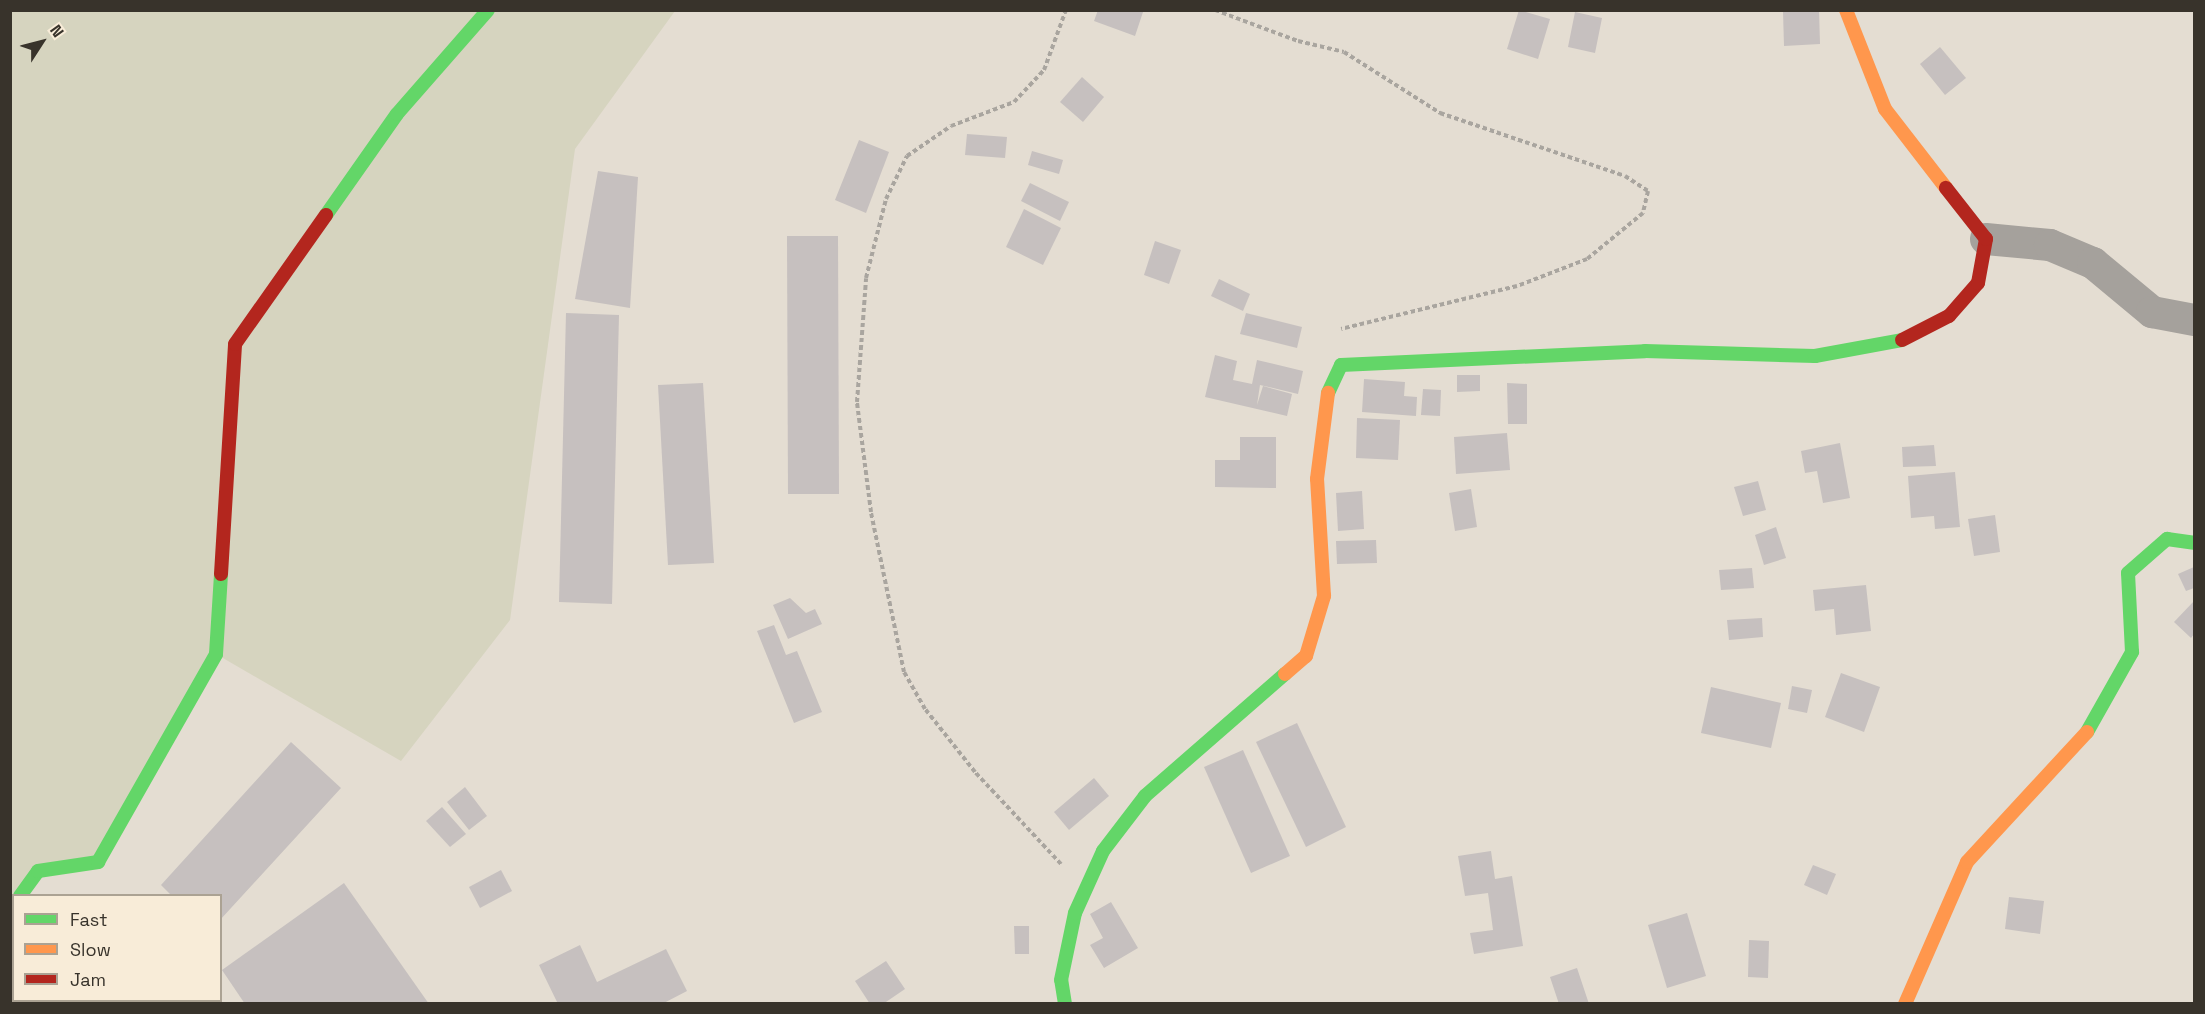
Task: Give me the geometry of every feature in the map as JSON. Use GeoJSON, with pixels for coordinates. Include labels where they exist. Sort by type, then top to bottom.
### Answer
{"type":"FeatureCollection","features":[{"type":"Feature","properties":{"kind":"street"},"geometry":{"type":"LineString","coordinates":[[21,894],[38,871],[98,862],[216,654],[235,345],[397,114],[488,10]]}},
{"type":"Feature","properties":{"kind":"street"},"geometry":{"type":"LineString","coordinates":[[1846,10],[1885,109],[1986,239],[2050,245],[2093,263],[2152,312],[2194,320]]}},
{"type":"Feature","properties":{"kind":"street"},"geometry":{"type":"LineString","coordinates":[[1065,1004],[1061,980],[1075,913],[1103,851],[1145,796],[1306,656],[1324,596],[1317,479],[1329,383],[1341,365],[1645,351],[1815,356],[1888,346],[1950,316],[1978,283],[1986,239]]}},
{"type":"Feature","properties":{"kind":"street"},"geometry":{"type":"LineString","coordinates":[[1905,1004],[1929,959],[1967,862],[2089,730],[2132,652],[2128,573],[2167,539],[2194,543]]}},
{"type":"Feature","properties":{"kind":"path"},"geometry":{"type":"LineString","coordinates":[[1066,10],[1044,70],[1014,102],[951,126],[907,156],[886,199],[866,278],[857,402],[871,512],[904,672],[925,709],[975,772],[1086,890]]}},
{"type":"Feature","properties":{"kind":"path"},"geometry":{"type":"LineString","coordinates":[[1215,10],[1298,41],[1344,52],[1440,112],[1625,176],[1648,191],[1643,213],[1587,259],[1517,286],[1340,329],[1341,365]]}},
{"type":"Feature","properties":{"kind":"shaded area"},"geometry":{"type":"Polygon","coordinates":[[[11,11],[675,11],[575,149],[510,620],[401,761],[216,654],[98,862],[38,871],[21,894],[12,894],[11,908],[11,11]]]}},
{"type":"Feature","properties":{"kind":"building"},"geometry":{"type":"Polygon","coordinates":[[[1098,10],[1139,10],[1143,12],[1135,36],[1094,21],[1098,10]]]}},
{"type":"Feature","properties":{"kind":"building"},"geometry":{"type":"Polygon","coordinates":[[[1519,10],[1550,19],[1538,59],[1507,49],[1519,10]]]}},
{"type":"Feature","properties":{"kind":"building"},"geometry":{"type":"Polygon","coordinates":[[[1819,10],[1820,44],[1784,46],[1783,11],[1819,10]]]}},
{"type":"Feature","properties":{"kind":"building"},"geometry":{"type":"Polygon","coordinates":[[[1575,12],[1602,18],[1595,53],[1568,47],[1575,12]]]}},
{"type":"Feature","properties":{"kind":"building"},"geometry":{"type":"Polygon","coordinates":[[[1940,47],[1966,78],[1945,95],[1920,64],[1940,47]]]}},
{"type":"Feature","properties":{"kind":"building"},"geometry":{"type":"Polygon","coordinates":[[[1082,77],[1104,97],[1083,122],[1060,102],[1082,77]]]}},
{"type":"Feature","properties":{"kind":"building"},"geometry":{"type":"Polygon","coordinates":[[[967,134],[1007,137],[1005,158],[965,155],[967,134]]]}},
{"type":"Feature","properties":{"kind":"building"},"geometry":{"type":"Polygon","coordinates":[[[859,140],[889,152],[866,213],[835,200],[859,140]]]}},
{"type":"Feature","properties":{"kind":"building"},"geometry":{"type":"Polygon","coordinates":[[[1032,151],[1063,160],[1059,174],[1028,165],[1032,151]]]}},
{"type":"Feature","properties":{"kind":"building"},"geometry":{"type":"Polygon","coordinates":[[[598,171],[638,177],[630,308],[575,299],[598,171]]]}},
{"type":"Feature","properties":{"kind":"building"},"geometry":{"type":"Polygon","coordinates":[[[1030,183],[1069,202],[1060,221],[1021,201],[1030,183]]]}},
{"type":"Feature","properties":{"kind":"building"},"geometry":{"type":"Polygon","coordinates":[[[1024,209],[1061,228],[1043,265],[1006,247],[1024,209]]]}},
{"type":"Feature","properties":{"kind":"building"},"geometry":{"type":"Polygon","coordinates":[[[787,236],[838,236],[839,494],[788,494],[787,236]]]}},
{"type":"Feature","properties":{"kind":"building"},"geometry":{"type":"Polygon","coordinates":[[[1155,241],[1181,250],[1169,284],[1144,275],[1155,241]]]}},
{"type":"Feature","properties":{"kind":"building"},"geometry":{"type":"Polygon","coordinates":[[[1219,279],[1250,294],[1243,311],[1211,296],[1219,279]]]}},
{"type":"Feature","properties":{"kind":"building"},"geometry":{"type":"Polygon","coordinates":[[[566,313],[619,315],[612,604],[559,602],[566,313]]]}},
{"type":"Feature","properties":{"kind":"building"},"geometry":{"type":"Polygon","coordinates":[[[1246,313],[1302,327],[1297,348],[1240,334],[1246,313]]]}},
{"type":"Feature","properties":{"kind":"building"},"geometry":{"type":"Polygon","coordinates":[[[1215,355],[1237,361],[1233,380],[1252,384],[1257,360],[1303,371],[1298,394],[1260,385],[1257,405],[1263,386],[1292,394],[1287,416],[1205,397],[1215,355]]]}},
{"type":"Feature","properties":{"kind":"building"},"geometry":{"type":"Polygon","coordinates":[[[1457,375],[1480,375],[1480,391],[1457,392],[1457,375]]]}},
{"type":"Feature","properties":{"kind":"building"},"geometry":{"type":"Polygon","coordinates":[[[1364,379],[1405,382],[1404,396],[1417,397],[1416,416],[1362,412],[1364,379]]]}},
{"type":"Feature","properties":{"kind":"building"},"geometry":{"type":"Polygon","coordinates":[[[703,383],[714,563],[668,565],[658,385],[703,383]]]}},
{"type":"Feature","properties":{"kind":"building"},"geometry":{"type":"Polygon","coordinates":[[[1507,383],[1527,384],[1527,424],[1508,424],[1507,383]]]}},
{"type":"Feature","properties":{"kind":"building"},"geometry":{"type":"Polygon","coordinates":[[[1423,389],[1441,390],[1440,416],[1421,415],[1423,389]]]}},
{"type":"Feature","properties":{"kind":"building"},"geometry":{"type":"Polygon","coordinates":[[[1357,418],[1400,420],[1398,460],[1356,458],[1357,418]]]}},
{"type":"Feature","properties":{"kind":"building"},"geometry":{"type":"Polygon","coordinates":[[[1507,433],[1510,470],[1456,474],[1454,437],[1507,433]]]}},
{"type":"Feature","properties":{"kind":"building"},"geometry":{"type":"Polygon","coordinates":[[[1240,437],[1276,437],[1276,488],[1215,487],[1215,460],[1240,460],[1240,437]]]}},
{"type":"Feature","properties":{"kind":"building"},"geometry":{"type":"Polygon","coordinates":[[[1840,443],[1850,498],[1823,503],[1817,471],[1805,473],[1801,451],[1840,443]]]}},
{"type":"Feature","properties":{"kind":"building"},"geometry":{"type":"Polygon","coordinates":[[[1934,445],[1936,466],[1903,467],[1902,447],[1934,445]]]}},
{"type":"Feature","properties":{"kind":"building"},"geometry":{"type":"Polygon","coordinates":[[[1955,472],[1960,527],[1935,529],[1934,516],[1911,518],[1908,476],[1955,472]]]}},
{"type":"Feature","properties":{"kind":"building"},"geometry":{"type":"Polygon","coordinates":[[[1758,481],[1766,510],[1743,516],[1734,487],[1758,481]]]}},
{"type":"Feature","properties":{"kind":"building"},"geometry":{"type":"Polygon","coordinates":[[[1471,489],[1477,527],[1455,531],[1449,493],[1471,489]]]}},
{"type":"Feature","properties":{"kind":"building"},"geometry":{"type":"Polygon","coordinates":[[[1362,491],[1364,529],[1338,531],[1336,493],[1362,491]]]}},
{"type":"Feature","properties":{"kind":"building"},"geometry":{"type":"Polygon","coordinates":[[[1995,515],[2000,552],[1974,556],[1968,519],[1995,515]]]}},
{"type":"Feature","properties":{"kind":"building"},"geometry":{"type":"Polygon","coordinates":[[[1776,527],[1786,558],[1764,565],[1755,535],[1776,527]]]}},
{"type":"Feature","properties":{"kind":"building"},"geometry":{"type":"Polygon","coordinates":[[[1376,540],[1377,563],[1337,564],[1336,541],[1376,540]]]}},
{"type":"Feature","properties":{"kind":"building"},"geometry":{"type":"Polygon","coordinates":[[[2194,567],[2194,588],[2186,591],[2178,574],[2194,567]]]}},
{"type":"Feature","properties":{"kind":"building"},"geometry":{"type":"Polygon","coordinates":[[[1752,568],[1754,588],[1721,590],[1719,570],[1752,568]]]}},
{"type":"Feature","properties":{"kind":"building"},"geometry":{"type":"Polygon","coordinates":[[[1866,585],[1871,631],[1836,635],[1834,609],[1815,611],[1813,590],[1866,585]]]}},
{"type":"Feature","properties":{"kind":"building"},"geometry":{"type":"Polygon","coordinates":[[[790,598],[806,613],[815,609],[822,624],[788,639],[773,605],[790,598]]]}},
{"type":"Feature","properties":{"kind":"building"},"geometry":{"type":"Polygon","coordinates":[[[2194,601],[2194,634],[2191,638],[2174,622],[2194,601]]]}},
{"type":"Feature","properties":{"kind":"building"},"geometry":{"type":"Polygon","coordinates":[[[1762,618],[1763,637],[1729,640],[1727,620],[1762,618]]]}},
{"type":"Feature","properties":{"kind":"building"},"geometry":{"type":"Polygon","coordinates":[[[774,625],[786,655],[797,651],[822,712],[794,723],[757,631],[774,625]]]}},
{"type":"Feature","properties":{"kind":"building"},"geometry":{"type":"Polygon","coordinates":[[[1841,673],[1880,687],[1864,732],[1825,717],[1841,673]]]}},
{"type":"Feature","properties":{"kind":"building"},"geometry":{"type":"Polygon","coordinates":[[[1792,686],[1812,690],[1807,713],[1788,709],[1792,686]]]}},
{"type":"Feature","properties":{"kind":"building"},"geometry":{"type":"Polygon","coordinates":[[[1711,687],[1781,703],[1771,748],[1701,733],[1711,687]]]}},
{"type":"Feature","properties":{"kind":"building"},"geometry":{"type":"Polygon","coordinates":[[[1297,723],[1346,827],[1306,847],[1256,742],[1297,723]]]}},
{"type":"Feature","properties":{"kind":"building"},"geometry":{"type":"Polygon","coordinates":[[[291,742],[341,788],[222,918],[222,894],[170,894],[161,885],[291,742]]]}},
{"type":"Feature","properties":{"kind":"building"},"geometry":{"type":"Polygon","coordinates":[[[1243,750],[1290,856],[1251,873],[1204,767],[1243,750]]]}},
{"type":"Feature","properties":{"kind":"building"},"geometry":{"type":"Polygon","coordinates":[[[1094,778],[1109,796],[1069,830],[1054,812],[1094,778]]]}},
{"type":"Feature","properties":{"kind":"building"},"geometry":{"type":"Polygon","coordinates":[[[465,787],[487,816],[469,830],[447,802],[465,787]]]}},
{"type":"Feature","properties":{"kind":"building"},"geometry":{"type":"Polygon","coordinates":[[[442,807],[466,834],[450,847],[426,821],[442,807]]]}},
{"type":"Feature","properties":{"kind":"building"},"geometry":{"type":"Polygon","coordinates":[[[1491,851],[1495,879],[1512,876],[1523,946],[1474,954],[1470,933],[1493,930],[1488,893],[1465,896],[1458,856],[1491,851]]]}},
{"type":"Feature","properties":{"kind":"building"},"geometry":{"type":"Polygon","coordinates":[[[1813,865],[1836,874],[1827,895],[1804,885],[1813,865]]]}},
{"type":"Feature","properties":{"kind":"building"},"geometry":{"type":"Polygon","coordinates":[[[501,870],[512,891],[480,908],[469,887],[501,870]]]}},
{"type":"Feature","properties":{"kind":"building"},"geometry":{"type":"Polygon","coordinates":[[[344,883],[429,1004],[245,1004],[222,970],[344,883]]]}},
{"type":"Feature","properties":{"kind":"building"},"geometry":{"type":"Polygon","coordinates":[[[2009,897],[2044,901],[2040,934],[2005,929],[2009,897]]]}},
{"type":"Feature","properties":{"kind":"building"},"geometry":{"type":"Polygon","coordinates":[[[1111,902],[1138,948],[1104,968],[1090,945],[1103,938],[1090,914],[1111,902]]]}},
{"type":"Feature","properties":{"kind":"building"},"geometry":{"type":"Polygon","coordinates":[[[1687,913],[1706,976],[1667,988],[1648,925],[1687,913]]]}},
{"type":"Feature","properties":{"kind":"building"},"geometry":{"type":"Polygon","coordinates":[[[1014,926],[1029,926],[1029,954],[1015,954],[1014,926]]]}},
{"type":"Feature","properties":{"kind":"building"},"geometry":{"type":"Polygon","coordinates":[[[1749,940],[1769,941],[1768,978],[1748,977],[1749,940]]]}},
{"type":"Feature","properties":{"kind":"building"},"geometry":{"type":"Polygon","coordinates":[[[580,945],[597,982],[666,949],[687,991],[662,1004],[558,1004],[539,965],[580,945]]]}},
{"type":"Feature","properties":{"kind":"building"},"geometry":{"type":"Polygon","coordinates":[[[886,961],[905,989],[883,1004],[870,1004],[855,981],[886,961]]]}},
{"type":"Feature","properties":{"kind":"building"},"geometry":{"type":"Polygon","coordinates":[[[1577,968],[1589,1004],[1559,1004],[1550,977],[1577,968]]]}},
{"type":"Feature","properties":{"kind":"building"},"geometry":{"type":"Polygon","coordinates":[[[50,1002],[80,1002],[49,1004],[50,1002]]]}},
{"type":"Feature","properties":{"kind":"traffic: fast"},"geometry":{"type":"LineString","coordinates":[[326,215],[397,114],[488,10]]}},
{"type":"Feature","properties":{"kind":"traffic: fast"},"geometry":{"type":"LineString","coordinates":[[1328,393],[1341,365],[1645,351],[1815,356],[1902,340]]}},
{"type":"Feature","properties":{"kind":"traffic: fast"},"geometry":{"type":"LineString","coordinates":[[2087,732],[2132,652],[2128,573],[2167,539],[2194,543]]}},
{"type":"Feature","properties":{"kind":"traffic: fast"},"geometry":{"type":"LineString","coordinates":[[21,894],[38,871],[98,862],[216,654],[221,574]]}},
{"type":"Feature","properties":{"kind":"traffic: fast"},"geometry":{"type":"LineString","coordinates":[[1065,1004],[1061,980],[1075,913],[1103,851],[1145,796],[1285,674]]}},
{"type":"Feature","properties":{"kind":"traffic: slow"},"geometry":{"type":"LineString","coordinates":[[1846,10],[1885,109],[1946,188]]}},
{"type":"Feature","properties":{"kind":"traffic: slow"},"geometry":{"type":"LineString","coordinates":[[1285,674],[1306,656],[1324,596],[1317,479],[1328,393]]}},
{"type":"Feature","properties":{"kind":"traffic: slow"},"geometry":{"type":"LineString","coordinates":[[1905,1004],[1967,862],[2087,732]]}},
{"type":"Feature","properties":{"kind":"traffic: jam"},"geometry":{"type":"LineString","coordinates":[[1902,340],[1949,316],[1978,283],[1986,239],[1946,188]]}},
{"type":"Feature","properties":{"kind":"traffic: jam"},"geometry":{"type":"LineString","coordinates":[[221,574],[235,344],[326,215]]}}]}
